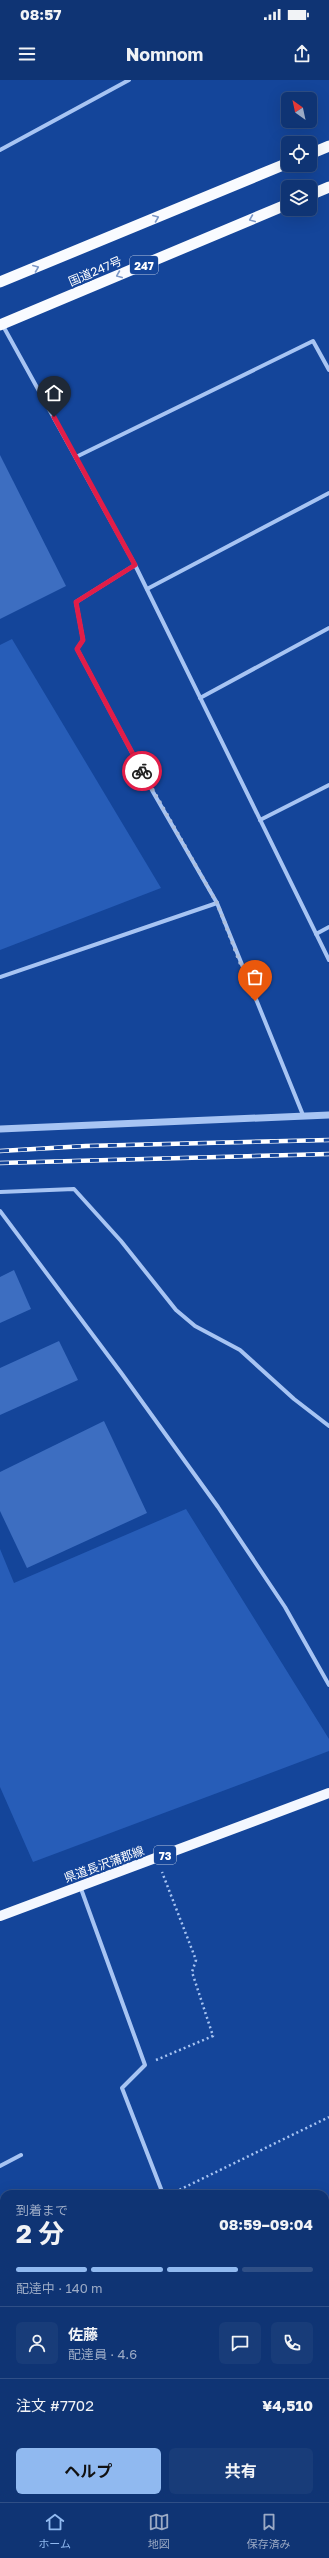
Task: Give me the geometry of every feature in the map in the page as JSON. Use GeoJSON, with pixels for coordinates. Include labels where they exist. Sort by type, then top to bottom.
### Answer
{"type":"FeatureCollection","features":[{"type":"Feature","properties":{"kind":"highway"},"geometry":{"type":"LineString","coordinates":[[317,151],[329,146]]}},
{"type":"Feature","properties":{"kind":"highway"},"geometry":{"type":"LineString","coordinates":[[0,282],[281,166]]}},
{"type":"Feature","properties":{"kind":"highway"},"geometry":{"type":"LineString","coordinates":[[317,192],[329,187]]}},
{"type":"Feature","properties":{"kind":"highway","name":"国道247号"},"geometry":{"type":"LineString","coordinates":[[1,323],[281,207]]}},
{"type":"Feature","properties":{"kind":"main road","name":"県道長沢蒲郡線"},"geometry":{"type":"LineString","coordinates":[[0,1916],[329,1793]]}},
{"type":"Feature","properties":{"kind":"street"},"geometry":{"type":"LineString","coordinates":[[0,150],[129,80]]}},
{"type":"Feature","properties":{"kind":"street"},"geometry":{"type":"LineString","coordinates":[[1,323],[135,565],[329,960]]}},
{"type":"Feature","properties":{"kind":"street"},"geometry":{"type":"LineString","coordinates":[[76,457],[313,341],[329,370]]}},
{"type":"Feature","properties":{"kind":"street"},"geometry":{"type":"LineString","coordinates":[[147,590],[329,493]]}},
{"type":"Feature","properties":{"kind":"street"},"geometry":{"type":"LineString","coordinates":[[135,565],[76,602],[83,640],[77,649],[153,792],[217,903],[303,1115]]}},
{"type":"Feature","properties":{"kind":"street"},"geometry":{"type":"LineString","coordinates":[[200,698],[329,628]]}},
{"type":"Feature","properties":{"kind":"street"},"geometry":{"type":"LineString","coordinates":[[260,820],[329,785]]}},
{"type":"Feature","properties":{"kind":"street"},"geometry":{"type":"LineString","coordinates":[[0,977],[217,903]]}},
{"type":"Feature","properties":{"kind":"street"},"geometry":{"type":"LineString","coordinates":[[316,934],[329,927]]}},
{"type":"Feature","properties":{"kind":"street"},"geometry":{"type":"LineString","coordinates":[[0,1129],[329,1115]]}},
{"type":"Feature","properties":{"kind":"street"},"geometry":{"type":"LineString","coordinates":[[0,1192],[74,1189],[121,1241],[176,1310],[195,1326],[240,1350],[294,1399],[329,1426]]}},
{"type":"Feature","properties":{"kind":"street"},"geometry":{"type":"LineString","coordinates":[[0,1211],[122,1374],[218,1507],[285,1607],[329,1685]]}},
{"type":"Feature","properties":{"kind":"street"},"geometry":{"type":"LineString","coordinates":[[80,1886],[145,2065],[122,2088],[161,2190]]}},
{"type":"Feature","properties":{"kind":"street"},"geometry":{"type":"LineString","coordinates":[[0,2166],[21,2155]]}},
{"type":"Feature","properties":{"kind":"path"},"geometry":{"type":"LineString","coordinates":[[145,2065],[213,2036],[192,1972],[196,1960],[157,1858]]}},
{"type":"Feature","properties":{"kind":"path"},"geometry":{"type":"LineString","coordinates":[[180,2190],[329,2117]]}},
{"type":"Feature","properties":{"kind":"shaded area"},"geometry":{"type":"Polygon","coordinates":[[[12,639],[161,888],[0,950],[0,645],[12,639]]]}},
{"type":"Feature","properties":{"kind":"shaded area"},"geometry":{"type":"Polygon","coordinates":[[[186,1509],[329,1739],[329,1751],[33,1862],[0,1787],[0,1549],[14,1583],[186,1509]]]}},
{"type":"Feature","properties":{"kind":"building"},"geometry":{"type":"Polygon","coordinates":[[[0,455],[66,586],[0,619],[0,455]]]}},
{"type":"Feature","properties":{"kind":"building"},"geometry":{"type":"Polygon","coordinates":[[[14,1270],[31,1309],[0,1323],[0,1277],[14,1270]]]}},
{"type":"Feature","properties":{"kind":"building"},"geometry":{"type":"Polygon","coordinates":[[[59,1341],[78,1380],[0,1415],[0,1368],[59,1341]]]}},
{"type":"Feature","properties":{"kind":"building"},"geometry":{"type":"Polygon","coordinates":[[[104,1421],[147,1513],[27,1568],[0,1511],[0,1472],[104,1421]]]}},
{"type":"Feature","properties":{"kind":"railway"},"geometry":{"type":"LineString","coordinates":[[0,1151],[86,1146],[329,1140]]}},
{"type":"Feature","properties":{"kind":"railway"},"geometry":{"type":"LineString","coordinates":[[0,1163],[329,1154]]}},
{"type":"Feature","properties":{"kind":"way so far"},"geometry":{"type":"LineString","coordinates":[[142,771],[217,903],[255,1001]]}},
{"type":"Feature","properties":{"kind":"route"},"geometry":{"type":"LineString","coordinates":[[54,417],[135,565],[76,602],[83,640],[77,649],[142,771]]}}]}
